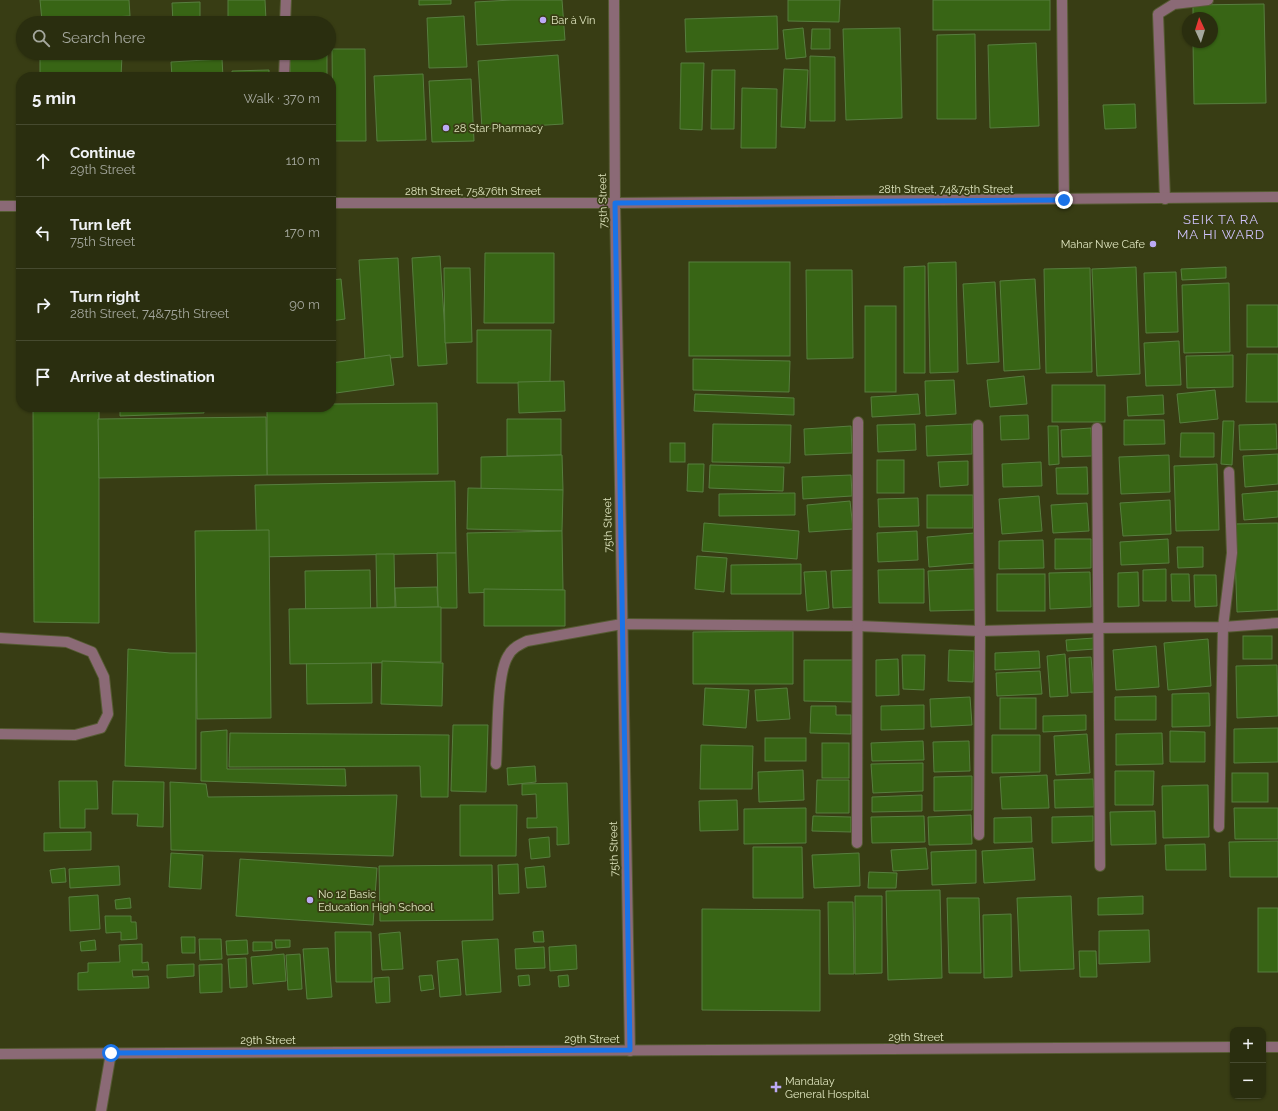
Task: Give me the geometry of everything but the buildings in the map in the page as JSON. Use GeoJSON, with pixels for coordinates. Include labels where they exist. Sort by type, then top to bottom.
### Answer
{"type":"FeatureCollection","features":[{"type":"Feature","properties":{"kind":"street"},"geometry":{"type":"LineString","coordinates":[[285,16],[286,0]]}},
{"type":"Feature","properties":{"kind":"street","name":"75th Street"},"geometry":{"type":"LineString","coordinates":[[614,0],[615,203],[630,1050]]}},
{"type":"Feature","properties":{"kind":"street"},"geometry":{"type":"LineString","coordinates":[[1062,0],[1064,200]]}},
{"type":"Feature","properties":{"kind":"street"},"geometry":{"type":"LineString","coordinates":[[1165,198],[1158,14],[1174,4],[1208,0]]}},
{"type":"Feature","properties":{"kind":"street"},"geometry":{"type":"LineString","coordinates":[[284,72],[285,60]]}},
{"type":"Feature","properties":{"kind":"street","name":"28th Street, 74&75th Street"},"geometry":{"type":"LineString","coordinates":[[615,203],[1278,197]]}},
{"type":"Feature","properties":{"kind":"street","name":"28th Street, 75&76th Street"},"geometry":{"type":"LineString","coordinates":[[336,203],[615,203]]}},
{"type":"Feature","properties":{"kind":"street"},"geometry":{"type":"LineString","coordinates":[[0,206],[16,206]]}},
{"type":"Feature","properties":{"kind":"street"},"geometry":{"type":"LineString","coordinates":[[857,843],[858,422]]}},
{"type":"Feature","properties":{"kind":"street"},"geometry":{"type":"LineString","coordinates":[[978,425],[980,631],[979,835]]}},
{"type":"Feature","properties":{"kind":"street"},"geometry":{"type":"LineString","coordinates":[[1097,428],[1100,866]]}},
{"type":"Feature","properties":{"kind":"street"},"geometry":{"type":"LineString","coordinates":[[1219,827],[1224,628],[1232,553],[1229,472]]}},
{"type":"Feature","properties":{"kind":"street"},"geometry":{"type":"LineString","coordinates":[[496,764],[501,676],[507,656],[515,647],[527,641],[622,624],[858,626],[980,631],[1099,628],[1224,628],[1278,623]]}},
{"type":"Feature","properties":{"kind":"street"},"geometry":{"type":"LineString","coordinates":[[0,638],[67,642],[92,652],[104,677],[108,714],[101,728],[75,735],[0,734]]}},
{"type":"Feature","properties":{"kind":"street"},"geometry":{"type":"LineString","coordinates":[[1266,1047],[1278,1047]]}},
{"type":"Feature","properties":{"kind":"street","name":"29th Street"},"geometry":{"type":"LineString","coordinates":[[0,1054],[1230,1048]]}},
{"type":"Feature","properties":{"kind":"street"},"geometry":{"type":"LineString","coordinates":[[101,1111],[111,1053]]}},
{"type":"Feature","properties":{"kind":"place","name":"Bar à Vin"},"geometry":{"type":"Point","coordinates":[543,20]}},
{"type":"Feature","properties":{"kind":"place","name":"28 Star Pharmacy"},"geometry":{"type":"Point","coordinates":[446,128]}},
{"type":"Feature","properties":{"kind":"place","name":"Mahar Nwe Cafe"},"geometry":{"type":"Point","coordinates":[1153,244]}},
{"type":"Feature","properties":{"kind":"place","name":"No 12 Basic Education High School"},"geometry":{"type":"Point","coordinates":[310,900]}},
{"type":"Feature","properties":{"kind":"place","name":"Mandalay General Hospital"},"geometry":{"type":"Point","coordinates":[776,1087]}},
{"type":"Feature","properties":{"kind":"district","name":"SEIK TA RA MA HI WARD"},"geometry":{"type":"Point","coordinates":[1221,226]}},
{"type":"Feature","properties":{"kind":"route"},"geometry":{"type":"LineString","coordinates":[[111,1053],[630,1050],[615,203],[1064,200]]}}]}
